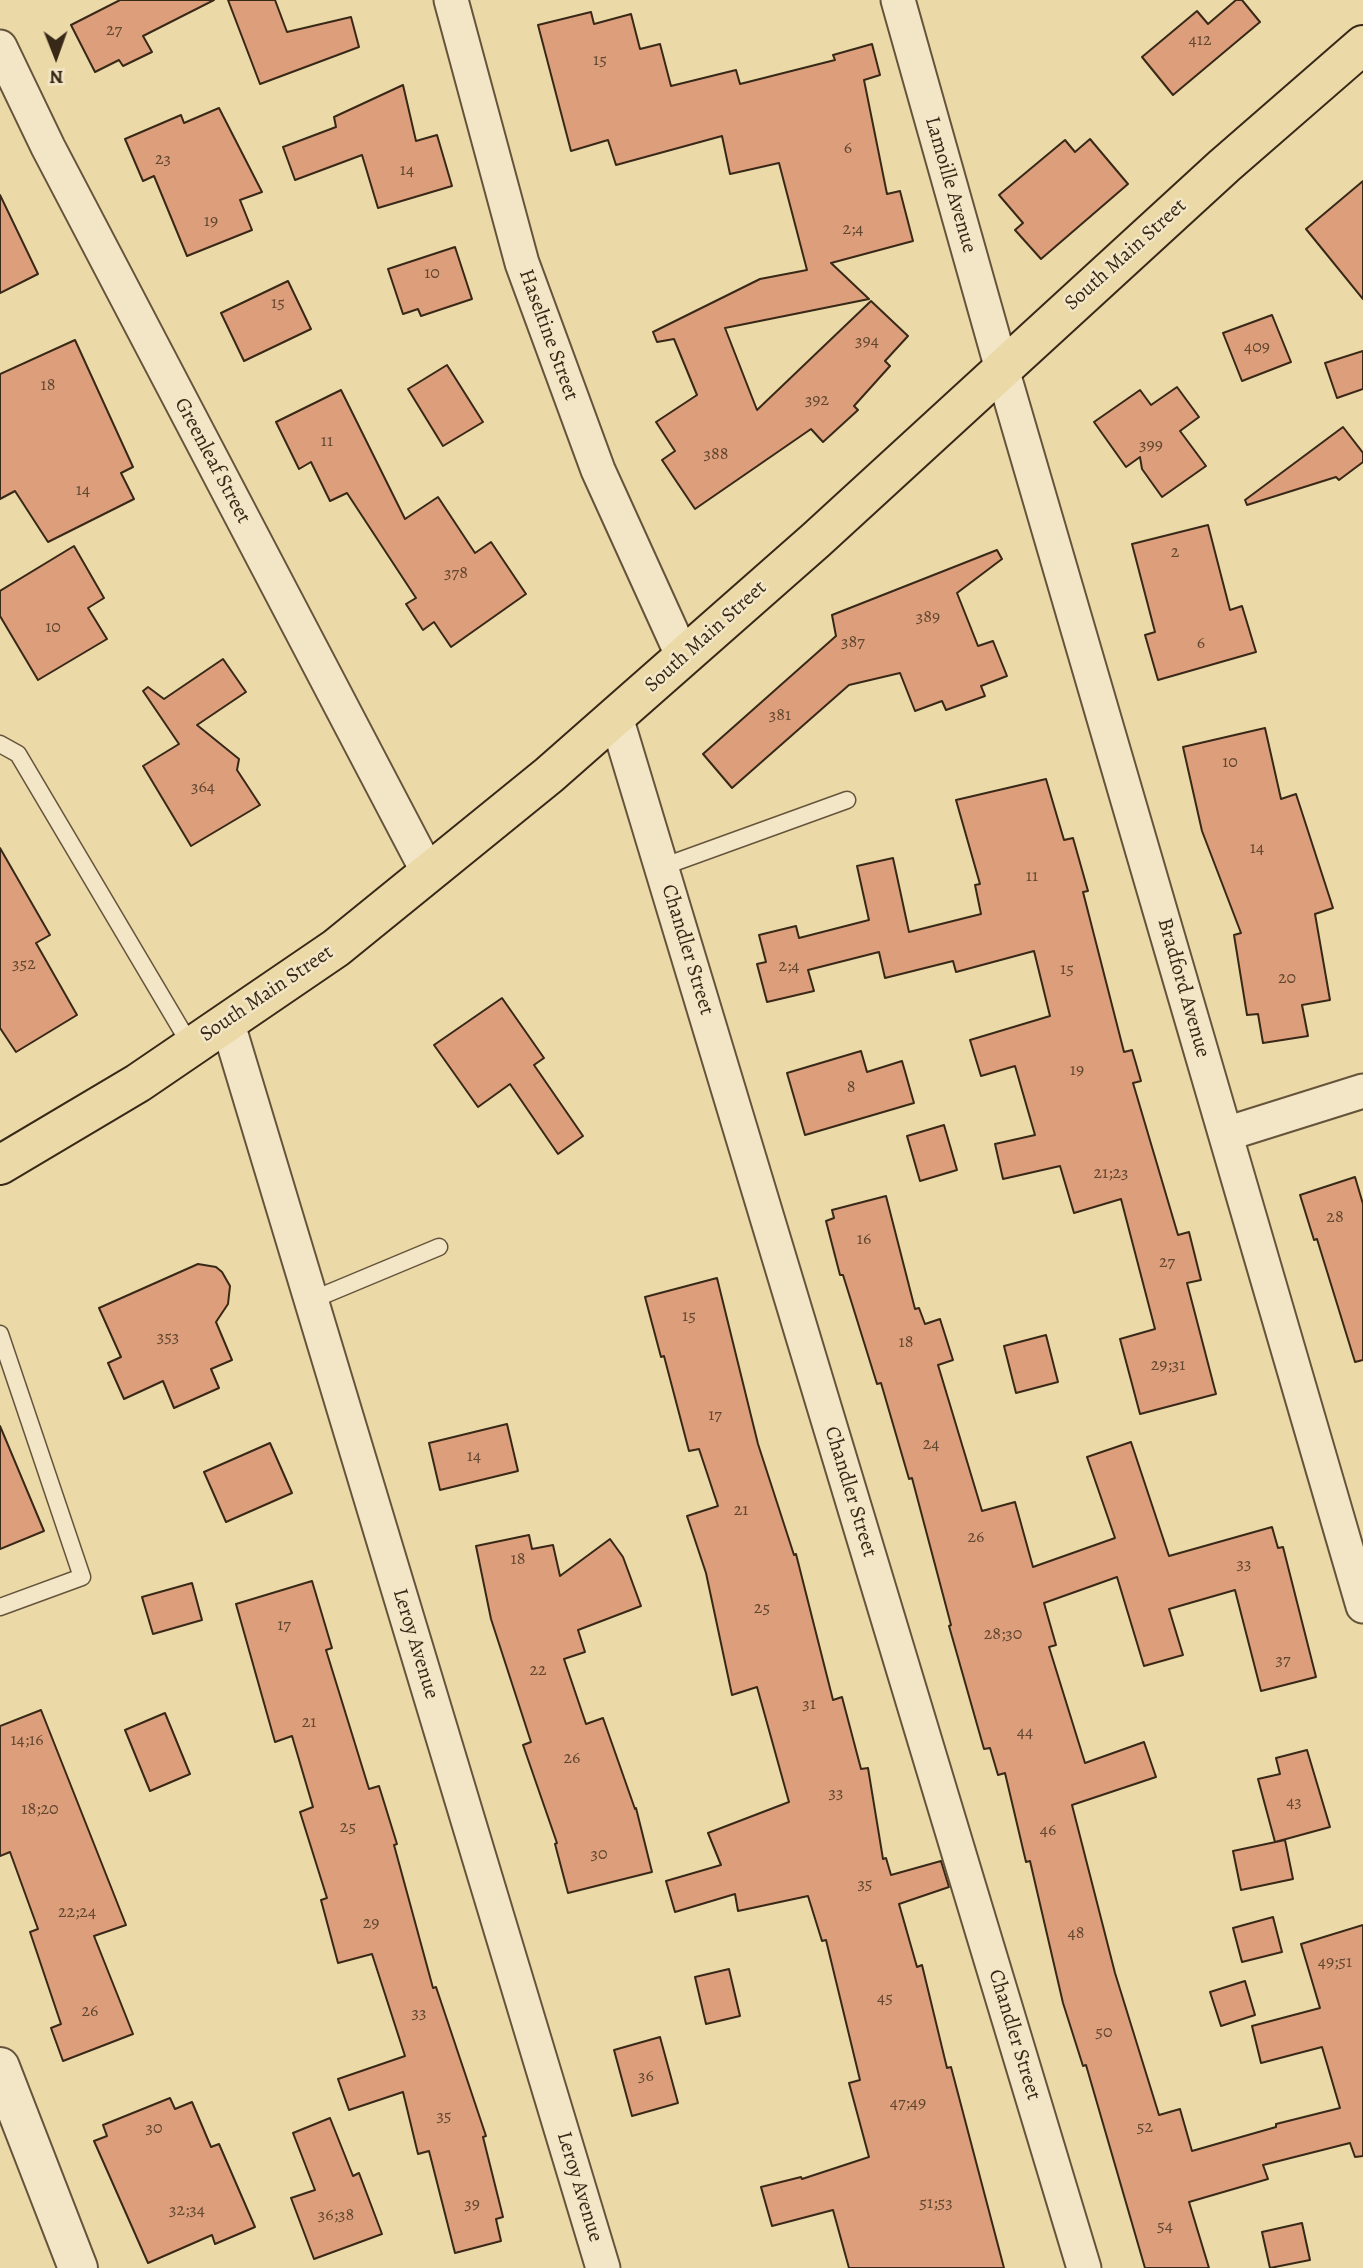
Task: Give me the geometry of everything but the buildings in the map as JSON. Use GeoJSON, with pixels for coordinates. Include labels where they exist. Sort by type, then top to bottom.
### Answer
{"type":"FeatureCollection","features":[{"type":"Feature","properties":{"kind":"main road","name":"South Main Street"},"geometry":{"type":"LineString","coordinates":[[0,1165],[138,1083],[336,948],[549,775],[684,657],[1224,166],[1363,45]]}},
{"type":"Feature","properties":{"kind":"street","name":"Haseltine Street"},"geometry":{"type":"LineString","coordinates":[[451,0],[522,263],[598,470],[684,657]]}},
{"type":"Feature","properties":{"kind":"street","name":"Lamoille Avenue"},"geometry":{"type":"LineString","coordinates":[[898,0],[1002,369]]}},
{"type":"Feature","properties":{"kind":"street","name":"Greenleaf Street"},"geometry":{"type":"LineString","coordinates":[[0,47],[55,160],[428,873]]}},
{"type":"Feature","properties":{"kind":"street","name":"Bradford Avenue"},"geometry":{"type":"LineString","coordinates":[[1002,369],[1363,1606]]}},
{"type":"Feature","properties":{"kind":"street","name":"Chandler Street"},"geometry":{"type":"LineString","coordinates":[[617,717],[1084,2268]]}},
{"type":"Feature","properties":{"kind":"street","name":"Leroy Avenue"},"geometry":{"type":"LineString","coordinates":[[227,1021],[603,2268]]}},
{"type":"Feature","properties":{"kind":"street"},"geometry":{"type":"LineString","coordinates":[[1226,1135],[1363,1091]]}},
{"type":"Feature","properties":{"kind":"street"},"geometry":{"type":"LineString","coordinates":[[0,2067],[78,2268]]}},
{"type":"Feature","properties":{"kind":"lane"},"geometry":{"type":"LineString","coordinates":[[0,744],[18,754],[191,1046]]}},
{"type":"Feature","properties":{"kind":"lane"},"geometry":{"type":"LineString","coordinates":[[662,867],[847,800]]}},
{"type":"Feature","properties":{"kind":"lane"},"geometry":{"type":"LineString","coordinates":[[312,1300],[439,1247]]}},
{"type":"Feature","properties":{"kind":"lane"},"geometry":{"type":"LineString","coordinates":[[0,1334],[82,1577],[0,1608]]}}]}
